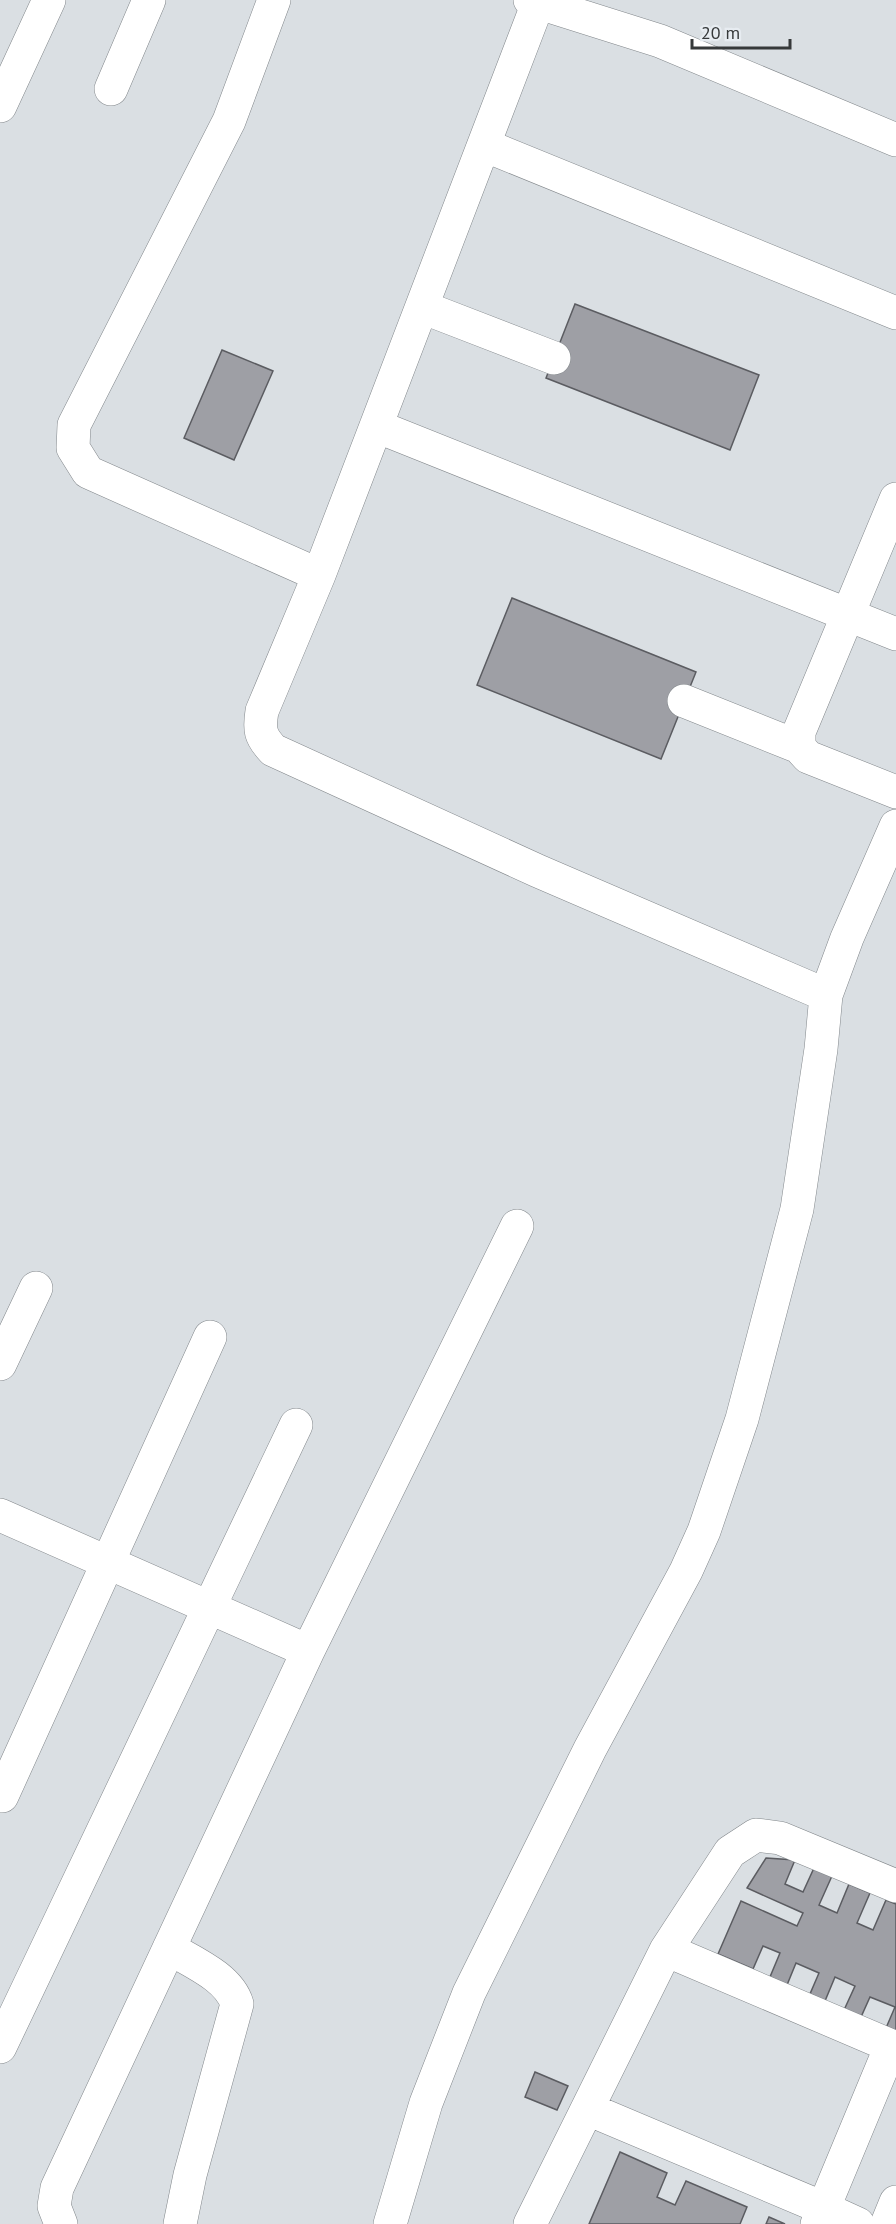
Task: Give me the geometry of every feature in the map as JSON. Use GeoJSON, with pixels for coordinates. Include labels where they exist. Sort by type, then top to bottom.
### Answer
{"type":"FeatureCollection","features":[{"type":"Feature","properties":{"kind":"street"},"geometry":{"type":"LineString","coordinates":[[0,106],[49,0]]}},
{"type":"Feature","properties":{"kind":"street"},"geometry":{"type":"LineString","coordinates":[[111,89],[149,0]]}},
{"type":"Feature","properties":{"kind":"street"},"geometry":{"type":"LineString","coordinates":[[274,0],[229,121],[74,425],[73,448],[88,472],[319,575]]}},
{"type":"Feature","properties":{"kind":"street"},"geometry":{"type":"LineString","coordinates":[[826,996],[538,872],[273,750],[264,740],[259,727],[262,711],[319,575],[484,145],[534,1],[660,41],[896,140]]}},
{"type":"Feature","properties":{"kind":"street"},"geometry":{"type":"LineString","coordinates":[[484,145],[896,313]]}},
{"type":"Feature","properties":{"kind":"street"},"geometry":{"type":"LineString","coordinates":[[422,307],[554,358]]}},
{"type":"Feature","properties":{"kind":"street"},"geometry":{"type":"LineString","coordinates":[[376,426],[896,633]]}},
{"type":"Feature","properties":{"kind":"street"},"geometry":{"type":"LineString","coordinates":[[799,747],[799,732],[895,502]]}},
{"type":"Feature","properties":{"kind":"street"},"geometry":{"type":"LineString","coordinates":[[684,700],[799,747],[808,757],[896,792]]}},
{"type":"Feature","properties":{"kind":"street"},"geometry":{"type":"LineString","coordinates":[[390,2224],[426,2103],[469,1993],[590,1749],[686,1571],[704,1531],[742,1419],[797,1209],[821,1049],[826,996],[847,938],[896,826]]}},
{"type":"Feature","properties":{"kind":"street"},"geometry":{"type":"LineString","coordinates":[[61,2224],[54,2206],[57,2188],[308,1651],[517,1226]]}},
{"type":"Feature","properties":{"kind":"street"},"geometry":{"type":"LineString","coordinates":[[0,1364],[36,1288]]}},
{"type":"Feature","properties":{"kind":"street"},"geometry":{"type":"LineString","coordinates":[[2,1796],[210,1337]]}},
{"type":"Feature","properties":{"kind":"street"},"geometry":{"type":"LineString","coordinates":[[0,2046],[296,1425]]}},
{"type":"Feature","properties":{"kind":"street"},"geometry":{"type":"LineString","coordinates":[[0,1515],[308,1651]]}},
{"type":"Feature","properties":{"kind":"street"},"geometry":{"type":"LineString","coordinates":[[530,2224],[666,1950],[730,1852],[756,1835],[780,1838],[896,1886]]}},
{"type":"Feature","properties":{"kind":"street"},"geometry":{"type":"LineString","coordinates":[[169,1948],[226,1984],[237,2004],[190,2175],[180,2224]]}},
{"type":"Feature","properties":{"kind":"street"},"geometry":{"type":"LineString","coordinates":[[666,1950],[894,2047],[820,2216]]}},
{"type":"Feature","properties":{"kind":"street"},"geometry":{"type":"LineString","coordinates":[[588,2109],[820,2216],[858,2224]]}},
{"type":"Feature","properties":{"kind":"street"},"geometry":{"type":"LineString","coordinates":[[886,2224],[896,2202]]}},
{"type":"Feature","properties":{"kind":"building"},"geometry":{"type":"Polygon","coordinates":[[[575,304],[759,375],[730,450],[546,378],[575,304]]]}},
{"type":"Feature","properties":{"kind":"building"},"geometry":{"type":"Polygon","coordinates":[[[222,350],[273,371],[234,460],[184,438],[222,350]]]}},
{"type":"Feature","properties":{"kind":"building"},"geometry":{"type":"Polygon","coordinates":[[[512,598],[696,672],[661,759],[477,685],[512,598]]]}},
{"type":"Feature","properties":{"kind":"building"},"geometry":{"type":"Polygon","coordinates":[[[766,1858],[795,1860],[785,1884],[803,1892],[814,1868],[832,1876],[819,1905],[837,1913],[849,1884],[870,1893],[857,1923],[873,1930],[886,1900],[896,1904],[896,2032],[886,2028],[895,2007],[870,1997],[861,2017],[844,2010],[855,1986],[835,1977],[825,2001],[810,1994],[819,1973],[796,1963],[787,1985],[770,1977],[780,1953],[763,1946],[753,1969],[718,1954],[741,1901],[797,1926],[803,1913],[747,1888],[766,1858]]]}},
{"type":"Feature","properties":{"kind":"building"},"geometry":{"type":"Polygon","coordinates":[[[535,2072],[568,2086],[557,2110],[525,2097],[535,2072]]]}},
{"type":"Feature","properties":{"kind":"building"},"geometry":{"type":"Polygon","coordinates":[[[620,2152],[667,2173],[657,2197],[675,2205],[686,2181],[747,2207],[740,2224],[589,2224],[620,2152]]]}},
{"type":"Feature","properties":{"kind":"building"},"geometry":{"type":"Polygon","coordinates":[[[769,2217],[785,2224],[766,2224],[769,2217]]]}}]}
